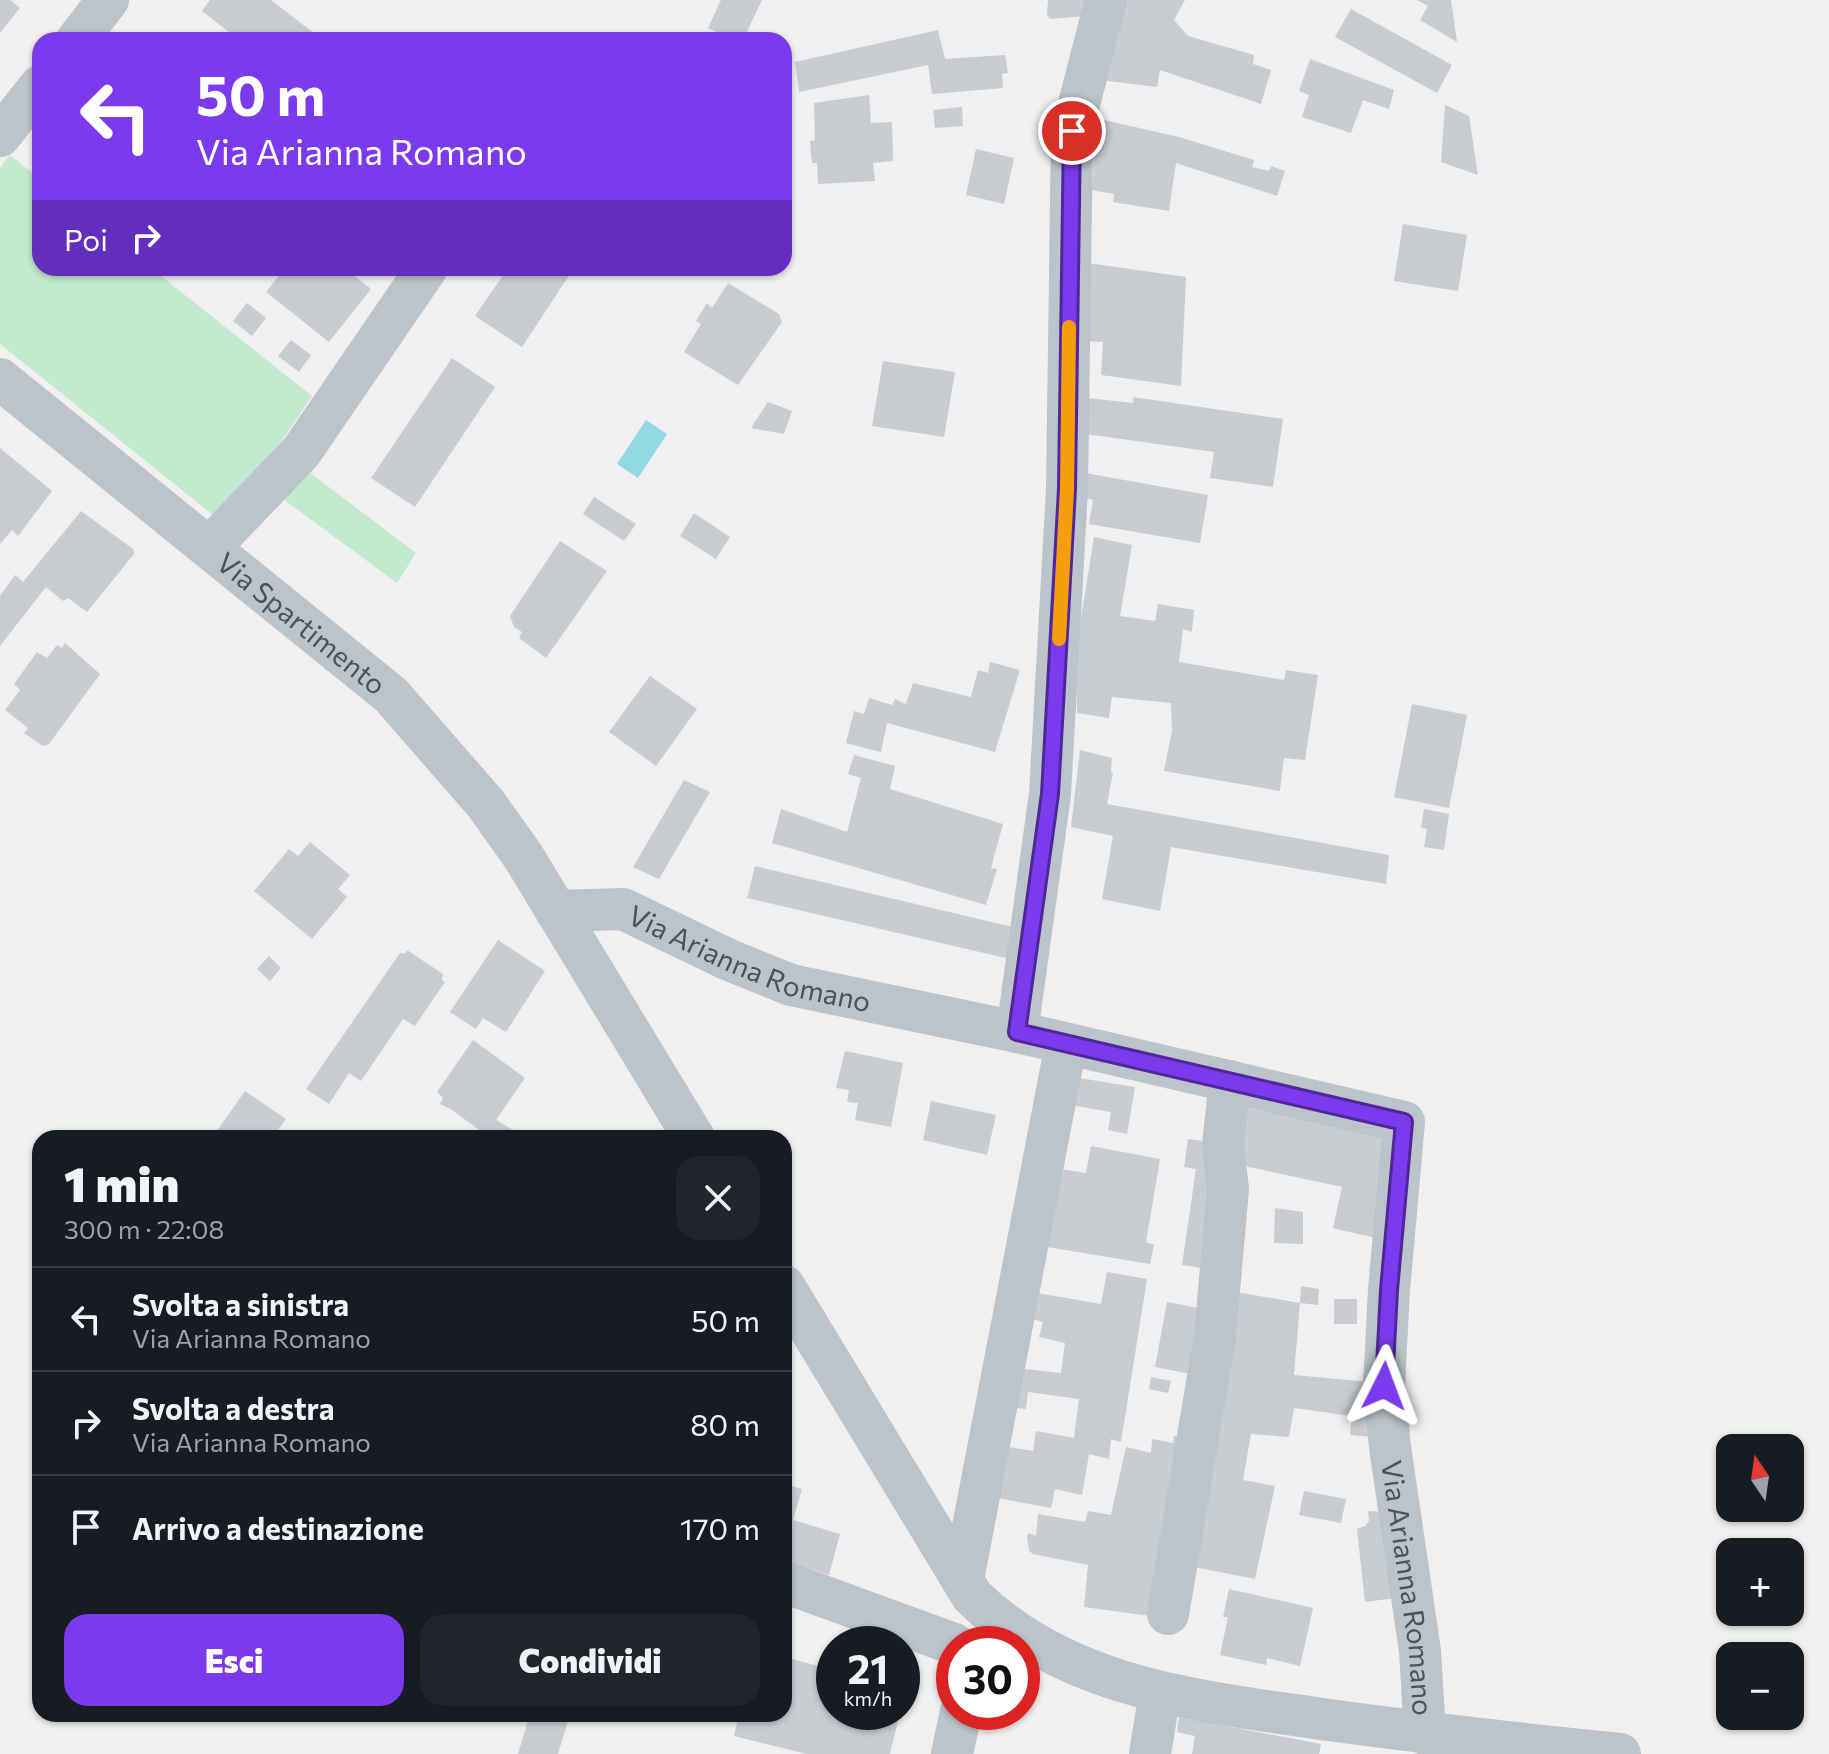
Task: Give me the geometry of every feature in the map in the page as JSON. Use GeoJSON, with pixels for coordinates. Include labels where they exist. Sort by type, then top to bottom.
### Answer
{"type":"FeatureCollection","features":[{"type":"Feature","properties":{"kind":"street"},"geometry":{"type":"LineString","coordinates":[[1017,1032],[1051,779],[1067,489],[1072,131],[1106,0]]}},
{"type":"Feature","properties":{"kind":"street"},"geometry":{"type":"LineString","coordinates":[[0,136],[32,96]]}},
{"type":"Feature","properties":{"kind":"street"},"geometry":{"type":"LineString","coordinates":[[210,547],[301,452],[415,276]]}},
{"type":"Feature","properties":{"kind":"street","name":"Via Spartimento"},"geometry":{"type":"LineString","coordinates":[[0,379],[391,695],[486,804],[523,856],[556,911]]}},
{"type":"Feature","properties":{"kind":"street","name":"Via Arianna Romano"},"geometry":{"type":"LineString","coordinates":[[556,911],[623,909],[729,960],[791,985],[1017,1032],[1404,1122],[1384,1386],[1420,1651],[1425,1734]]}},
{"type":"Feature","properties":{"kind":"street"},"geometry":{"type":"LineString","coordinates":[[556,911],[689,1130]]}},
{"type":"Feature","properties":{"kind":"street"},"geometry":{"type":"LineString","coordinates":[[963,1579],[1066,1044]]}},
{"type":"Feature","properties":{"kind":"street"},"geometry":{"type":"LineString","coordinates":[[1168,1614],[1215,1336],[1228,1189],[1223,1145],[1230,1081]]}},
{"type":"Feature","properties":{"kind":"street","name":"Via Arianna Romano"},"geometry":{"type":"LineString","coordinates":[[792,1299],[972,1596],[1005,1626]]}},
{"type":"Feature","properties":{"kind":"street"},"geometry":{"type":"LineString","coordinates":[[792,1585],[936,1637]]}},
{"type":"Feature","properties":{"kind":"street","name":"Via Arianna Romano"},"geometry":{"type":"LineString","coordinates":[[1040,1650],[1066,1662],[1160,1692],[1230,1705],[1337,1738],[1425,1734],[1620,1754]]}},
{"type":"Feature","properties":{"kind":"street"},"geometry":{"type":"LineString","coordinates":[[1150,1754],[1160,1692]]}},
{"type":"Feature","properties":{"kind":"street"},"geometry":{"type":"LineString","coordinates":[[952,1754],[957,1730]]}},
{"type":"Feature","properties":{"kind":"green space"},"geometry":{"type":"Polygon","coordinates":[[[10,155],[32,173],[32,276],[161,276],[312,396],[278,446],[213,515],[0,344],[0,168],[10,155]]]}},
{"type":"Feature","properties":{"kind":"green space"},"geometry":{"type":"Polygon","coordinates":[[[305,469],[416,553],[397,583],[279,496],[305,469]]]}},
{"type":"Feature","properties":{"kind":"water"},"geometry":{"type":"Polygon","coordinates":[[[646,420],[667,434],[638,478],[617,464],[646,420]]]}},
{"type":"Feature","properties":{"kind":"building"},"geometry":{"type":"Polygon","coordinates":[[[0,0],[10,0],[20,8],[0,33],[0,0]]]}},
{"type":"Feature","properties":{"kind":"building"},"geometry":{"type":"Polygon","coordinates":[[[210,0],[271,0],[313,32],[229,32],[202,11],[210,0]]]}},
{"type":"Feature","properties":{"kind":"building"},"geometry":{"type":"Polygon","coordinates":[[[721,0],[762,0],[747,32],[717,32],[708,28],[721,0]]]}},
{"type":"Feature","properties":{"kind":"building"},"geometry":{"type":"Polygon","coordinates":[[[1048,0],[1087,0],[1086,16],[1050,19],[1047,15],[1048,0]]]}},
{"type":"Feature","properties":{"kind":"building"},"geometry":{"type":"Polygon","coordinates":[[[1115,0],[1185,0],[1174,20],[1188,36],[1254,55],[1253,64],[1271,70],[1261,104],[1160,70],[1157,87],[1099,80],[1115,0]]]}},
{"type":"Feature","properties":{"kind":"building"},"geometry":{"type":"Polygon","coordinates":[[[1417,0],[1451,0],[1457,42],[1420,20],[1428,6],[1417,0]]]}},
{"type":"Feature","properties":{"kind":"building"},"geometry":{"type":"Polygon","coordinates":[[[1351,9],[1452,65],[1437,93],[1335,37],[1351,9]]]}},
{"type":"Feature","properties":{"kind":"building"},"geometry":{"type":"Polygon","coordinates":[[[938,30],[945,59],[1005,55],[1008,73],[1002,74],[1003,88],[932,94],[928,65],[799,92],[795,62],[938,30]]]}},
{"type":"Feature","properties":{"kind":"building"},"geometry":{"type":"Polygon","coordinates":[[[1310,59],[1394,90],[1389,109],[1363,100],[1351,133],[1302,117],[1309,95],[1299,91],[1310,59]]]}},
{"type":"Feature","properties":{"kind":"building"},"geometry":{"type":"Polygon","coordinates":[[[869,95],[871,123],[892,122],[893,161],[873,163],[875,181],[818,184],[817,163],[812,163],[810,141],[815,140],[814,103],[869,95]]]}},
{"type":"Feature","properties":{"kind":"building"},"geometry":{"type":"Polygon","coordinates":[[[1445,105],[1469,116],[1478,175],[1441,162],[1445,105]]]}},
{"type":"Feature","properties":{"kind":"building"},"geometry":{"type":"Polygon","coordinates":[[[962,107],[963,126],[935,128],[933,110],[962,107]]]}},
{"type":"Feature","properties":{"kind":"building"},"geometry":{"type":"Polygon","coordinates":[[[1095,118],[1179,137],[1254,160],[1252,167],[1269,171],[1271,166],[1285,171],[1277,196],[1176,163],[1169,211],[1113,202],[1114,194],[1092,190],[1095,118]]]}},
{"type":"Feature","properties":{"kind":"building"},"geometry":{"type":"Polygon","coordinates":[[[976,149],[1014,158],[1004,204],[966,195],[976,149]]]}},
{"type":"Feature","properties":{"kind":"building"},"geometry":{"type":"Polygon","coordinates":[[[1403,224],[1467,235],[1458,291],[1394,281],[1403,224]]]}},
{"type":"Feature","properties":{"kind":"building"},"geometry":{"type":"Polygon","coordinates":[[[1088,263],[1186,277],[1181,386],[1101,375],[1103,342],[1083,341],[1088,263]]]}},
{"type":"Feature","properties":{"kind":"building"},"geometry":{"type":"Polygon","coordinates":[[[279,276],[354,276],[371,289],[329,342],[266,292],[279,276]]]}},
{"type":"Feature","properties":{"kind":"building"},"geometry":{"type":"Polygon","coordinates":[[[502,276],[569,276],[522,347],[475,316],[502,276]]]}},
{"type":"Feature","properties":{"kind":"building"},"geometry":{"type":"Polygon","coordinates":[[[728,283],[779,314],[782,322],[738,385],[684,352],[701,324],[696,321],[707,303],[712,308],[728,283]]]}},
{"type":"Feature","properties":{"kind":"building"},"geometry":{"type":"Polygon","coordinates":[[[247,303],[266,318],[252,336],[233,321],[247,303]]]}},
{"type":"Feature","properties":{"kind":"building"},"geometry":{"type":"Polygon","coordinates":[[[291,340],[311,355],[299,372],[278,356],[291,340]]]}},
{"type":"Feature","properties":{"kind":"building"},"geometry":{"type":"Polygon","coordinates":[[[452,358],[495,387],[415,507],[371,478],[452,358]]]}},
{"type":"Feature","properties":{"kind":"building"},"geometry":{"type":"Polygon","coordinates":[[[883,361],[955,372],[944,437],[872,426],[883,361]]]}},
{"type":"Feature","properties":{"kind":"building"},"geometry":{"type":"Polygon","coordinates":[[[1133,397],[1283,419],[1273,487],[1210,478],[1214,452],[1086,434],[1087,398],[1133,403],[1133,397]]]}},
{"type":"Feature","properties":{"kind":"building"},"geometry":{"type":"Polygon","coordinates":[[[768,402],[792,411],[784,434],[751,428],[768,402]]]}},
{"type":"Feature","properties":{"kind":"building"},"geometry":{"type":"Polygon","coordinates":[[[0,448],[52,491],[18,536],[12,530],[0,544],[0,448]]]}},
{"type":"Feature","properties":{"kind":"building"},"geometry":{"type":"Polygon","coordinates":[[[1085,473],[1208,495],[1200,543],[1089,524],[1093,500],[1082,497],[1085,473]]]}},
{"type":"Feature","properties":{"kind":"building"},"geometry":{"type":"Polygon","coordinates":[[[594,497],[636,524],[624,541],[583,514],[594,497]]]}},
{"type":"Feature","properties":{"kind":"building"},"geometry":{"type":"Polygon","coordinates":[[[81,511],[133,549],[134,554],[87,612],[68,598],[63,601],[46,587],[0,646],[0,596],[15,575],[23,582],[81,511]]]}},
{"type":"Feature","properties":{"kind":"building"},"geometry":{"type":"Polygon","coordinates":[[[694,513],[730,537],[716,559],[680,536],[694,513]]]}},
{"type":"Feature","properties":{"kind":"building"},"geometry":{"type":"Polygon","coordinates":[[[1094,537],[1132,545],[1120,616],[1155,621],[1158,604],[1194,610],[1192,632],[1183,629],[1179,662],[1284,680],[1286,670],[1318,675],[1305,760],[1284,758],[1280,791],[1164,771],[1172,731],[1171,703],[1112,697],[1109,718],[1077,713],[1076,649],[1094,537]]]}},
{"type":"Feature","properties":{"kind":"building"},"geometry":{"type":"Polygon","coordinates":[[[560,541],[607,571],[546,658],[519,638],[522,632],[514,627],[510,616],[560,541]]]}},
{"type":"Feature","properties":{"kind":"building"},"geometry":{"type":"Polygon","coordinates":[[[65,643],[100,674],[49,744],[43,746],[24,733],[28,728],[5,710],[20,690],[14,684],[37,652],[47,658],[57,645],[62,648],[65,643]]]}},
{"type":"Feature","properties":{"kind":"building"},"geometry":{"type":"Polygon","coordinates":[[[990,662],[1020,670],[995,752],[887,723],[881,752],[846,743],[854,711],[864,714],[869,698],[892,705],[895,699],[906,704],[913,683],[971,697],[978,670],[988,673],[990,662]]]}},
{"type":"Feature","properties":{"kind":"building"},"geometry":{"type":"Polygon","coordinates":[[[650,676],[697,709],[656,766],[609,732],[650,676]]]}},
{"type":"Feature","properties":{"kind":"building"},"geometry":{"type":"Polygon","coordinates":[[[1412,704],[1467,715],[1449,808],[1394,797],[1412,704]]]}},
{"type":"Feature","properties":{"kind":"building"},"geometry":{"type":"Polygon","coordinates":[[[1080,750],[1112,758],[1113,773],[1107,804],[1389,855],[1386,884],[1171,847],[1160,911],[1102,899],[1113,836],[1071,827],[1080,750]]]}},
{"type":"Feature","properties":{"kind":"building"},"geometry":{"type":"Polygon","coordinates":[[[854,755],[895,766],[890,789],[1003,824],[991,868],[997,869],[986,905],[772,843],[781,809],[847,832],[861,778],[848,774],[854,755]]]}},
{"type":"Feature","properties":{"kind":"building"},"geometry":{"type":"Polygon","coordinates":[[[684,780],[710,792],[659,879],[633,867],[684,780]]]}},
{"type":"Feature","properties":{"kind":"building"},"geometry":{"type":"Polygon","coordinates":[[[1424,809],[1449,814],[1444,850],[1424,847],[1427,829],[1421,828],[1424,809]]]}},
{"type":"Feature","properties":{"kind":"building"},"geometry":{"type":"Polygon","coordinates":[[[310,842],[350,875],[338,889],[347,897],[312,939],[254,891],[289,849],[298,856],[310,842]]]}},
{"type":"Feature","properties":{"kind":"building"},"geometry":{"type":"Polygon","coordinates":[[[755,866],[1017,928],[1010,959],[747,898],[755,866]]]}},
{"type":"Feature","properties":{"kind":"building"},"geometry":{"type":"Polygon","coordinates":[[[498,940],[545,971],[506,1032],[483,1018],[476,1029],[450,1012],[498,940]]]}},
{"type":"Feature","properties":{"kind":"building"},"geometry":{"type":"Polygon","coordinates":[[[407,950],[443,974],[442,980],[445,982],[415,1026],[403,1019],[361,1081],[349,1073],[329,1104],[306,1089],[400,953],[405,954],[407,950]]]}},
{"type":"Feature","properties":{"kind":"building"},"geometry":{"type":"Polygon","coordinates":[[[269,956],[281,968],[270,981],[257,969],[269,956]]]}},
{"type":"Feature","properties":{"kind":"building"},"geometry":{"type":"Polygon","coordinates":[[[473,1040],[525,1078],[496,1120],[513,1130],[479,1130],[440,1104],[443,1098],[437,1092],[473,1040]]]}},
{"type":"Feature","properties":{"kind":"building"},"geometry":{"type":"Polygon","coordinates":[[[845,1051],[903,1063],[891,1127],[855,1120],[858,1103],[847,1102],[849,1090],[836,1088],[845,1051]]]}},
{"type":"Feature","properties":{"kind":"building"},"geometry":{"type":"Polygon","coordinates":[[[1067,1076],[1135,1087],[1127,1134],[1108,1130],[1111,1112],[1064,1104],[1067,1076]]]}},
{"type":"Feature","properties":{"kind":"building"},"geometry":{"type":"Polygon","coordinates":[[[245,1091],[286,1119],[278,1130],[218,1130],[245,1091]]]}},
{"type":"Feature","properties":{"kind":"building"},"geometry":{"type":"Polygon","coordinates":[[[1237,1099],[1397,1130],[1375,1238],[1333,1228],[1342,1187],[1226,1162],[1237,1099]]]}},
{"type":"Feature","properties":{"kind":"building"},"geometry":{"type":"Polygon","coordinates":[[[931,1101],[996,1115],[987,1155],[923,1140],[931,1101]]]}},
{"type":"Feature","properties":{"kind":"building"},"geometry":{"type":"Polygon","coordinates":[[[1188,1139],[1217,1143],[1209,1269],[1182,1265],[1196,1169],[1184,1167],[1188,1139]]]}},
{"type":"Feature","properties":{"kind":"building"},"geometry":{"type":"Polygon","coordinates":[[[1091,1146],[1160,1159],[1146,1242],[1154,1245],[1150,1264],[1035,1245],[1047,1167],[1086,1173],[1091,1146]]]}},
{"type":"Feature","properties":{"kind":"building"},"geometry":{"type":"Polygon","coordinates":[[[1275,1208],[1303,1212],[1303,1244],[1274,1243],[1275,1208]]]}},
{"type":"Feature","properties":{"kind":"building"},"geometry":{"type":"Polygon","coordinates":[[[1107,1272],[1147,1279],[1121,1442],[1111,1439],[1109,1459],[1089,1454],[1082,1495],[1055,1489],[1051,1508],[992,1497],[1002,1446],[1033,1451],[1036,1431],[1074,1438],[1079,1399],[1028,1392],[1026,1409],[1007,1407],[1015,1368],[1061,1373],[1065,1343],[1039,1337],[1043,1322],[1022,1316],[1026,1291],[1101,1304],[1107,1272]]]}},
{"type":"Feature","properties":{"kind":"building"},"geometry":{"type":"Polygon","coordinates":[[[1301,1286],[1319,1289],[1318,1305],[1300,1303],[1301,1286]]]}},
{"type":"Feature","properties":{"kind":"building"},"geometry":{"type":"Polygon","coordinates":[[[1231,1291],[1300,1303],[1294,1375],[1370,1382],[1373,1437],[1350,1435],[1352,1416],[1294,1408],[1289,1437],[1251,1434],[1243,1480],[1275,1486],[1255,1579],[1184,1565],[1231,1291]]]}},
{"type":"Feature","properties":{"kind":"building"},"geometry":{"type":"Polygon","coordinates":[[[1334,1299],[1357,1299],[1357,1324],[1334,1324],[1334,1299]]]}},
{"type":"Feature","properties":{"kind":"building"},"geometry":{"type":"Polygon","coordinates":[[[1167,1302],[1208,1310],[1196,1375],[1155,1367],[1167,1302]]]}},
{"type":"Feature","properties":{"kind":"building"},"geometry":{"type":"Polygon","coordinates":[[[1151,1377],[1171,1381],[1168,1393],[1149,1389],[1151,1377]]]}},
{"type":"Feature","properties":{"kind":"building"},"geometry":{"type":"Polygon","coordinates":[[[1174,1436],[1183,1436],[1150,1616],[1084,1607],[1088,1565],[1029,1551],[1027,1536],[1029,1533],[1036,1536],[1038,1514],[1085,1522],[1088,1511],[1111,1515],[1126,1447],[1151,1453],[1152,1439],[1173,1443],[1174,1436]]]}},
{"type":"Feature","properties":{"kind":"building"},"geometry":{"type":"Polygon","coordinates":[[[792,1486],[802,1489],[793,1520],[840,1534],[829,1575],[792,1563],[792,1486]]]}},
{"type":"Feature","properties":{"kind":"building"},"geometry":{"type":"Polygon","coordinates":[[[1304,1491],[1346,1499],[1341,1523],[1299,1515],[1304,1491]]]}},
{"type":"Feature","properties":{"kind":"building"},"geometry":{"type":"Polygon","coordinates":[[[1368,1511],[1384,1512],[1395,1598],[1365,1602],[1357,1529],[1369,1521],[1368,1511]]]}},
{"type":"Feature","properties":{"kind":"building"},"geometry":{"type":"Polygon","coordinates":[[[1229,1589],[1313,1608],[1300,1666],[1267,1658],[1266,1665],[1220,1655],[1228,1617],[1223,1617],[1229,1589]]]}},
{"type":"Feature","properties":{"kind":"building"},"geometry":{"type":"Polygon","coordinates":[[[792,1659],[816,1665],[816,1730],[896,1730],[890,1754],[807,1754],[734,1736],[737,1722],[792,1722],[792,1659]]]}},
{"type":"Feature","properties":{"kind":"building"},"geometry":{"type":"Polygon","coordinates":[[[1179,1717],[1321,1744],[1319,1754],[1192,1754],[1195,1736],[1177,1732],[1179,1717]]]}},
{"type":"Feature","properties":{"kind":"building"},"geometry":{"type":"Polygon","coordinates":[[[528,1722],[568,1722],[558,1754],[518,1754],[528,1722]]]}},
{"type":"Feature","properties":{"kind":"slow traffic"},"geometry":{"type":"LineString","coordinates":[[1059,639],[1067,489],[1069,327]]}},
{"type":"Feature","properties":{"kind":"route"},"geometry":{"type":"LineString","coordinates":[[1072,131],[1067,489],[1050,794],[1017,1032],[1404,1122],[1384,1386]]}}]}
